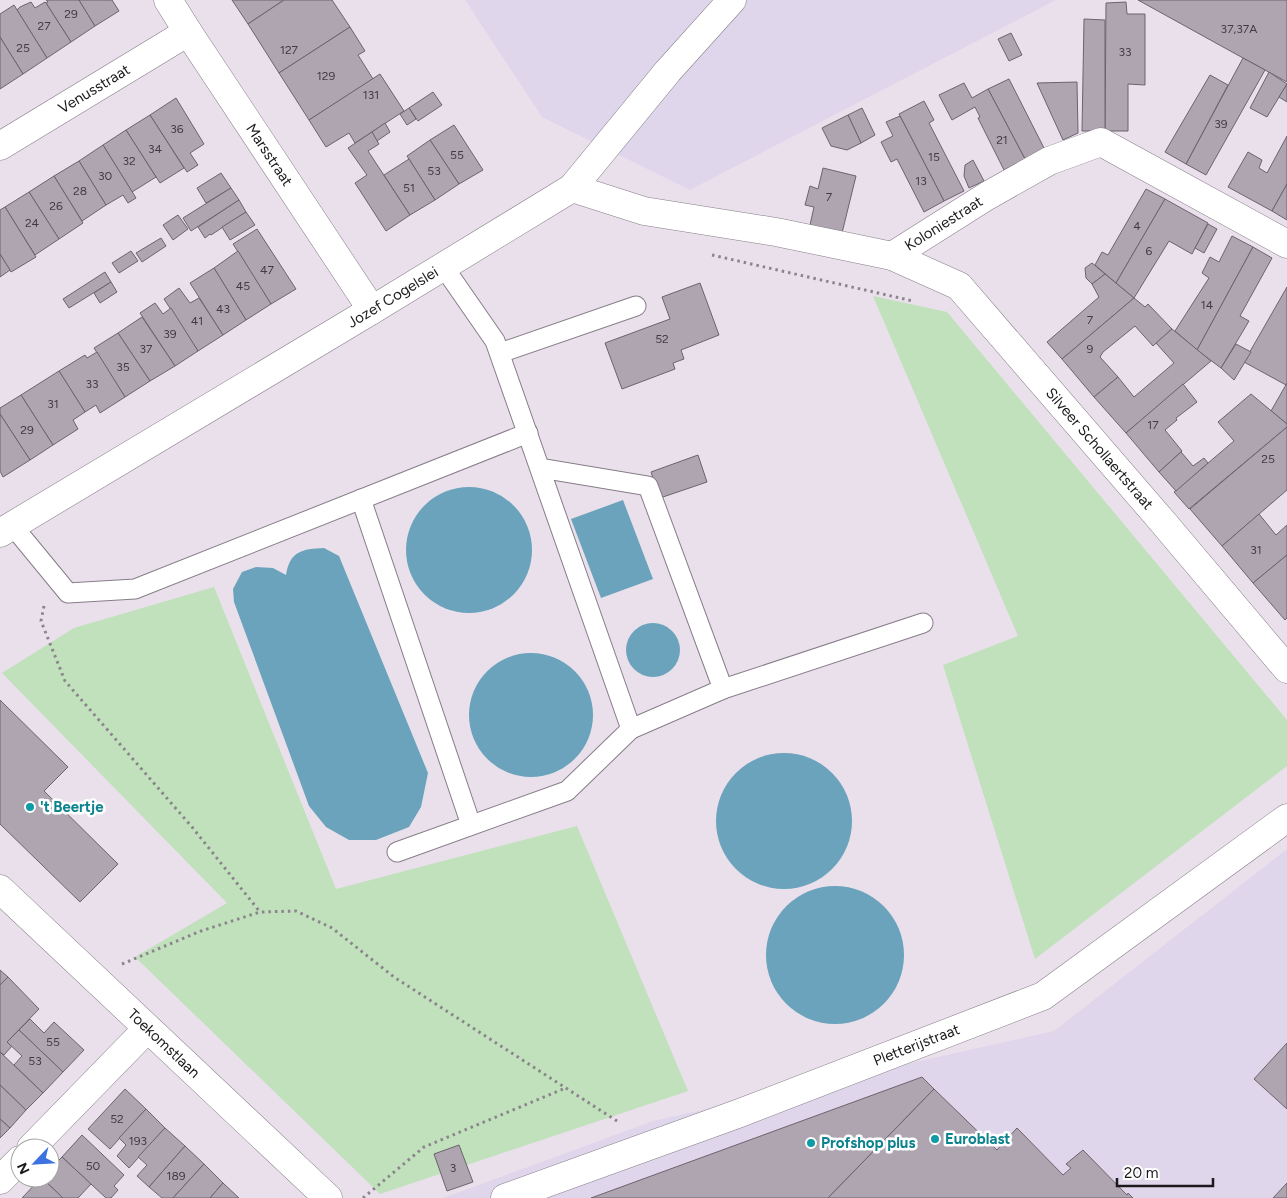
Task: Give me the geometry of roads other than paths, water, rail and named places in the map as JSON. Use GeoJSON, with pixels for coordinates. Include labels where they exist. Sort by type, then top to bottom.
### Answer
{"type":"FeatureCollection","features":[{"type":"Feature","properties":{"kind":"street","name":"Marsstraat"},"geometry":{"type":"LineString","coordinates":[[168,0],[372,310]]}},
{"type":"Feature","properties":{"kind":"street","name":"Jozef Cogelslei"},"geometry":{"type":"LineString","coordinates":[[6,529],[572,188],[668,71],[732,0]]}},
{"type":"Feature","properties":{"kind":"street","name":"Venusstraat"},"geometry":{"type":"LineString","coordinates":[[0,146],[188,32]]}},
{"type":"Feature","properties":{"kind":"street","name":"Koloniestraat"},"geometry":{"type":"LineString","coordinates":[[572,188],[644,211],[776,232],[892,256],[987,196],[1041,166],[1101,142],[1287,244]]}},
{"type":"Feature","properties":{"kind":"street","name":"Silveer Schollaertstraat"},"geometry":{"type":"LineString","coordinates":[[892,256],[959,286],[1287,669]]}},
{"type":"Feature","properties":{"kind":"street","name":"Pletterijstraat"},"geometry":{"type":"LineString","coordinates":[[505,1198],[749,1110],[1043,996],[1287,818]]}},
{"type":"Feature","properties":{"kind":"street","name":"Toekomstlaan"},"geometry":{"type":"LineString","coordinates":[[0,889],[328,1198]]}},
{"type":"Feature","properties":{"kind":"street"},"geometry":{"type":"LineString","coordinates":[[42,1138],[147,1029]]}},
{"type":"Feature","properties":{"kind":"street"},"geometry":{"type":"LineString","coordinates":[[0,1180],[10,1170]]}},
{"type":"Feature","properties":{"kind":"lane"},"geometry":{"type":"LineString","coordinates":[[443,266],[495,341],[500,353],[631,729]]}},
{"type":"Feature","properties":{"kind":"lane"},"geometry":{"type":"LineString","coordinates":[[500,353],[636,306]]}},
{"type":"Feature","properties":{"kind":"lane"},"geometry":{"type":"LineString","coordinates":[[6,529],[51,573],[68,593],[135,589],[528,433]]}},
{"type":"Feature","properties":{"kind":"lane"},"geometry":{"type":"LineString","coordinates":[[540,468],[648,486],[723,689]]}},
{"type":"Feature","properties":{"kind":"lane"},"geometry":{"type":"LineString","coordinates":[[361,499],[471,826]]}},
{"type":"Feature","properties":{"kind":"lane"},"geometry":{"type":"LineString","coordinates":[[397,852],[566,791],[631,729],[723,689],[923,623]]}},
{"type":"Feature","properties":{"kind":"water"},"geometry":{"type":"Polygon","coordinates":[[[469,487],[493,492],[514,505],[527,526],[532,550],[527,574],[514,595],[493,608],[469,613],[445,608],[424,595],[411,574],[406,550],[411,526],[424,505],[445,492],[469,487]]]}},
{"type":"Feature","properties":{"kind":"water"},"geometry":{"type":"Polygon","coordinates":[[[623,500],[653,579],[601,598],[571,519],[623,500]]]}},
{"type":"Feature","properties":{"kind":"water"},"geometry":{"type":"Polygon","coordinates":[[[324,548],[339,556],[428,773],[421,807],[409,827],[376,840],[349,840],[326,827],[309,806],[234,602],[233,589],[242,572],[256,567],[273,568],[286,575],[291,561],[298,553],[309,549],[324,548]]]}},
{"type":"Feature","properties":{"kind":"water"},"geometry":{"type":"Polygon","coordinates":[[[648,623],[658,623],[668,627],[676,635],[680,650],[676,665],[668,673],[658,677],[648,677],[638,673],[630,665],[626,655],[626,645],[630,635],[638,627],[648,623]]]}},
{"type":"Feature","properties":{"kind":"water"},"geometry":{"type":"Polygon","coordinates":[[[531,653],[555,658],[575,671],[588,691],[593,715],[588,739],[575,759],[555,772],[531,777],[507,772],[487,759],[474,739],[469,715],[474,691],[487,671],[507,658],[531,653]]]}},
{"type":"Feature","properties":{"kind":"water"},"geometry":{"type":"Polygon","coordinates":[[[784,753],[810,758],[822,764],[832,773],[841,783],[847,795],[852,821],[847,847],[841,859],[832,869],[822,878],[810,884],[784,889],[758,884],[746,878],[736,869],[727,859],[721,847],[716,821],[721,795],[727,783],[736,773],[746,764],[758,758],[784,753]]]}},
{"type":"Feature","properties":{"kind":"water"},"geometry":{"type":"Polygon","coordinates":[[[835,886],[861,891],[884,906],[899,929],[904,955],[899,981],[884,1004],[861,1019],[835,1024],[809,1019],[786,1004],[771,981],[766,955],[771,929],[786,906],[809,891],[835,886]]]}},
{"type":"Feature","properties":{"kind":"place","name":"'t Beertje"},"geometry":{"type":"Point","coordinates":[30,807]}},
{"type":"Feature","properties":{"kind":"place","name":"Euroblast"},"geometry":{"type":"Point","coordinates":[935,1139]}},
{"type":"Feature","properties":{"kind":"place","name":"Profshop plus"},"geometry":{"type":"Point","coordinates":[811,1143]}}]}
